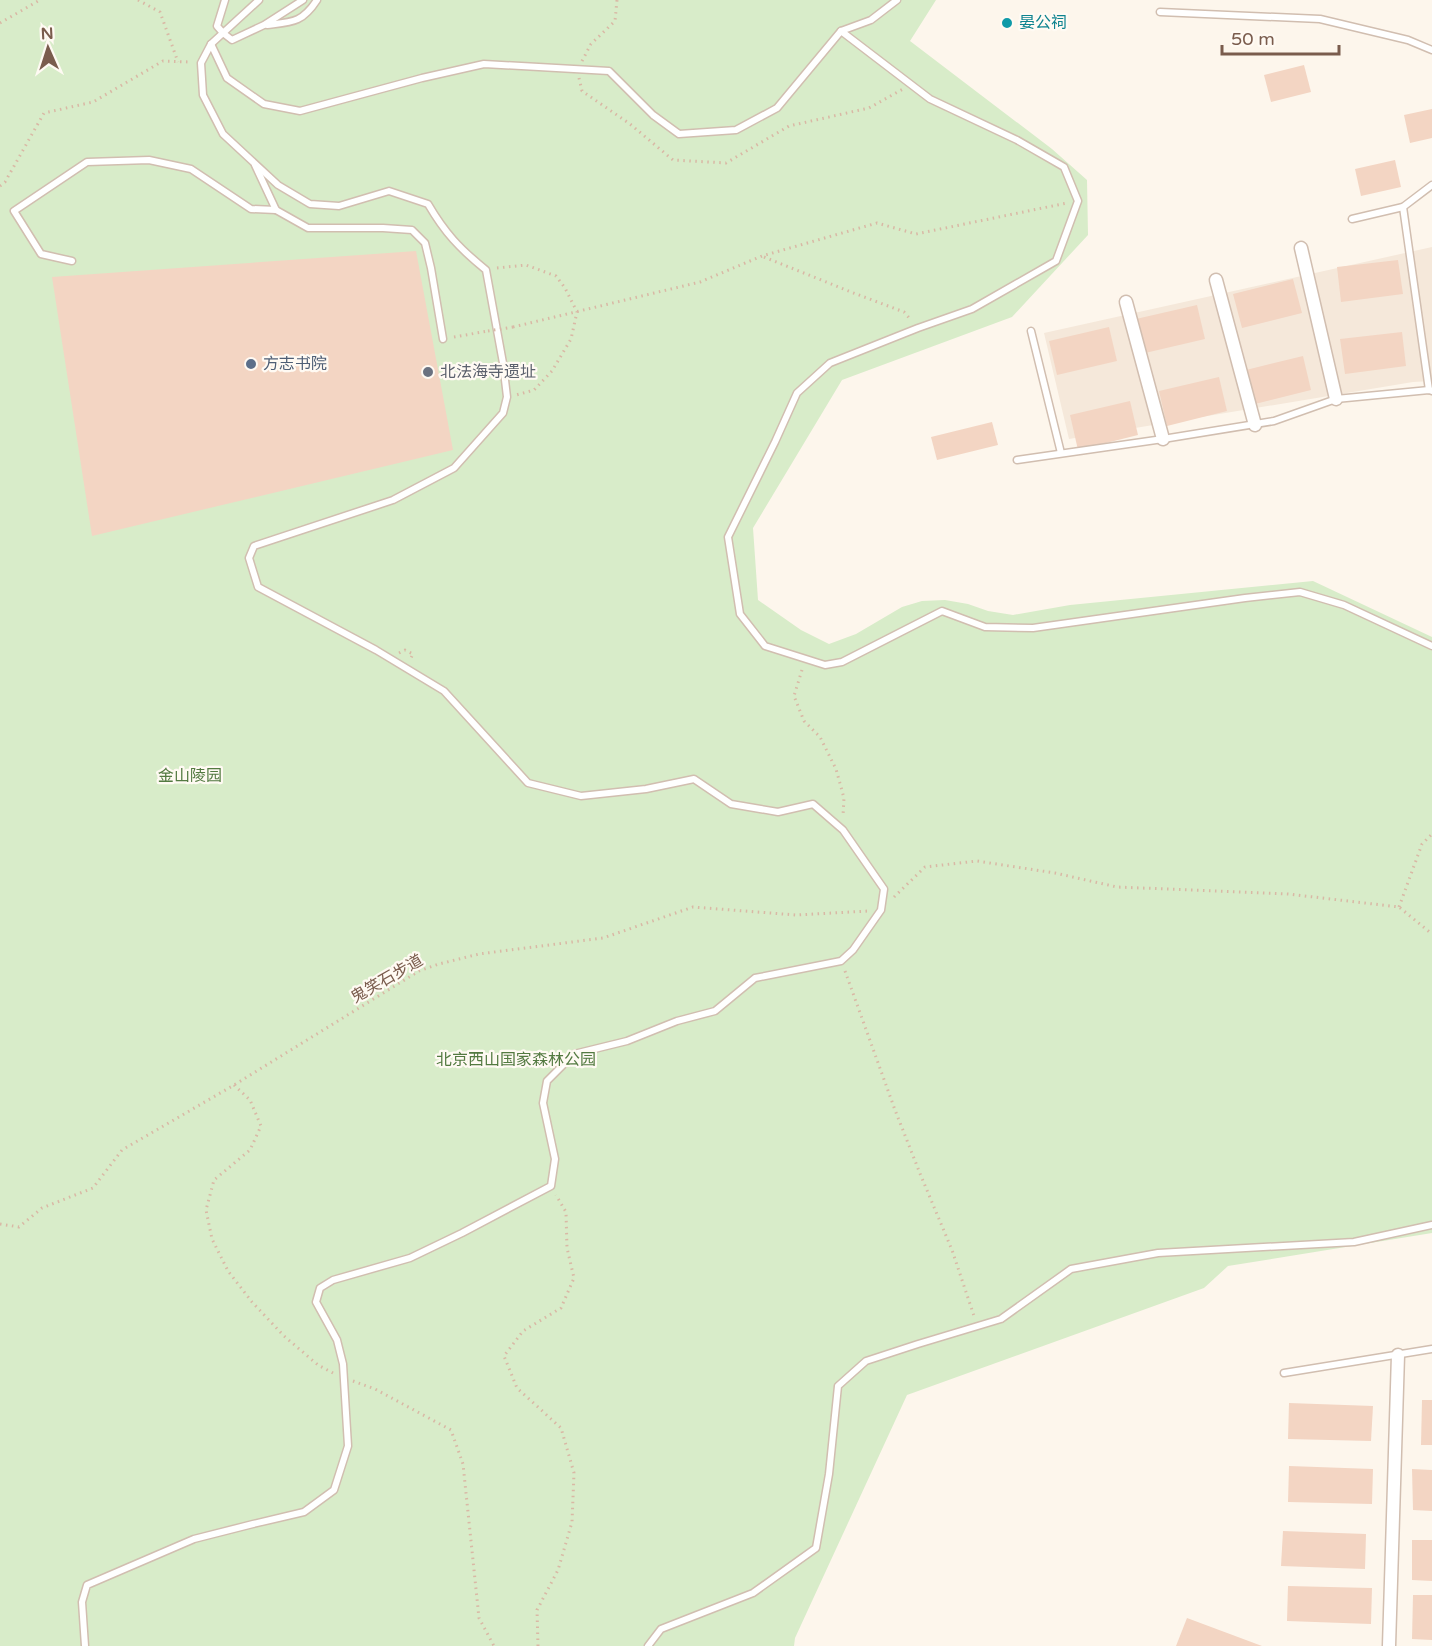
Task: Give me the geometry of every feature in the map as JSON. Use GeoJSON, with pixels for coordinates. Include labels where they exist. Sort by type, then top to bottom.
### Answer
{"type":"FeatureCollection","features":[{"type":"Feature","properties":{"kind":"street"},"geometry":{"type":"LineString","coordinates":[[1301,248],[1336,399]]}},
{"type":"Feature","properties":{"kind":"street"},"geometry":{"type":"LineString","coordinates":[[1216,280],[1255,425]]}},
{"type":"Feature","properties":{"kind":"street"},"geometry":{"type":"LineString","coordinates":[[1126,302],[1163,439]]}},
{"type":"Feature","properties":{"kind":"street"},"geometry":{"type":"LineString","coordinates":[[1389,1646],[1398,1355]]}},
{"type":"Feature","properties":{"kind":"lane"},"geometry":{"type":"LineString","coordinates":[[225,0],[217,26],[232,40],[264,26],[303,0]]}},
{"type":"Feature","properties":{"kind":"lane"},"geometry":{"type":"LineString","coordinates":[[86,1646],[82,1602],[87,1586],[194,1539],[304,1512],[334,1490],[348,1446],[344,1364],[337,1340],[316,1302],[320,1288],[333,1280],[410,1258],[551,1186],[555,1159],[543,1103],[547,1082],[574,1054],[627,1041],[677,1021],[715,1011],[755,978],[841,961],[853,950],[881,910],[884,890],[843,830],[813,804],[778,812],[731,804],[694,779],[646,789],[581,796],[528,783],[444,691],[376,650],[258,586],[249,558],[254,546],[393,500],[454,468],[503,413],[507,397],[486,270],[464,252],[442,227],[428,204],[389,191],[339,206],[310,204],[278,185],[223,134],[203,95],[201,63],[211,44],[258,0]]}},
{"type":"Feature","properties":{"kind":"lane"},"geometry":{"type":"LineString","coordinates":[[264,26],[293,22],[309,12],[316,0]]}},
{"type":"Feature","properties":{"kind":"lane"},"geometry":{"type":"LineString","coordinates":[[211,44],[227,78],[264,104],[300,111],[484,64],[609,70],[653,115],[679,134],[736,130],[777,108],[841,31],[871,20],[897,0]]}},
{"type":"Feature","properties":{"kind":"lane"},"geometry":{"type":"LineString","coordinates":[[1160,12],[1320,19],[1408,40],[1432,50]]}},
{"type":"Feature","properties":{"kind":"lane"},"geometry":{"type":"LineString","coordinates":[[841,31],[930,99],[1017,140],[1064,167],[1078,201],[1056,261],[972,309],[830,363],[797,393],[728,537],[740,614],[765,646],[825,665],[842,662],[942,611],[985,627],[1033,628],[1300,592],[1344,605],[1432,646]]}},
{"type":"Feature","properties":{"kind":"lane"},"geometry":{"type":"LineString","coordinates":[[72,261],[41,254],[14,211],[87,162],[149,160],[191,169],[251,209],[276,210],[308,228],[412,230],[425,243],[443,339]]}},
{"type":"Feature","properties":{"kind":"lane"},"geometry":{"type":"LineString","coordinates":[[253,161],[276,210]]}},
{"type":"Feature","properties":{"kind":"lane"},"geometry":{"type":"LineString","coordinates":[[1352,219],[1403,207],[1432,185]]}},
{"type":"Feature","properties":{"kind":"lane"},"geometry":{"type":"LineString","coordinates":[[1017,460],[1255,425],[1274,421],[1336,399],[1430,390],[1403,207]]}},
{"type":"Feature","properties":{"kind":"lane"},"geometry":{"type":"LineString","coordinates":[[1031,331],[1062,453]]}},
{"type":"Feature","properties":{"kind":"lane"},"geometry":{"type":"LineString","coordinates":[[648,1646],[662,1629],[753,1593],[816,1548],[829,1474],[838,1386],[866,1361],[1001,1319],[1071,1269],[1158,1253],[1354,1242],[1432,1225]]}},
{"type":"Feature","properties":{"kind":"lane"},"geometry":{"type":"LineString","coordinates":[[1284,1373],[1432,1349]]}},
{"type":"Feature","properties":{"kind":"path"},"geometry":{"type":"LineString","coordinates":[[0,23],[39,0]]}},
{"type":"Feature","properties":{"kind":"path"},"geometry":{"type":"LineString","coordinates":[[138,0],[160,12],[178,62]]}},
{"type":"Feature","properties":{"kind":"path"},"geometry":{"type":"LineString","coordinates":[[577,69],[591,44],[615,21],[617,0]]}},
{"type":"Feature","properties":{"kind":"path"},"geometry":{"type":"LineString","coordinates":[[0,186],[5,182],[44,113],[93,102],[163,61],[201,63]]}},
{"type":"Feature","properties":{"kind":"path"},"geometry":{"type":"LineString","coordinates":[[443,339],[513,327],[700,282],[762,256],[877,223],[916,234],[1078,201]]}},
{"type":"Feature","properties":{"kind":"path"},"geometry":{"type":"LineString","coordinates":[[762,256],[904,312],[918,328]]}},
{"type":"Feature","properties":{"kind":"path"},"geometry":{"type":"LineString","coordinates":[[486,270],[526,265],[556,276],[577,312],[571,339],[552,371],[534,390],[507,397]]}},
{"type":"Feature","properties":{"kind":"path"},"geometry":{"type":"LineString","coordinates":[[805,660],[794,696],[804,721],[820,737],[836,769],[844,798],[843,830]]}},
{"type":"Feature","properties":{"kind":"path"},"geometry":{"type":"LineString","coordinates":[[1399,907],[1422,844],[1432,834]]}},
{"type":"Feature","properties":{"kind":"path"},"geometry":{"type":"LineString","coordinates":[[881,910],[925,867],[977,861],[1055,873],[1117,887],[1288,894],[1399,907],[1432,934]]}},
{"type":"Feature","properties":{"kind":"path","name":"鬼笑石步道"},"geometry":{"type":"LineString","coordinates":[[0,1224],[19,1227],[42,1208],[93,1188],[122,1150],[234,1085],[419,971],[479,954],[603,938],[693,907],[796,915],[881,910]]}},
{"type":"Feature","properties":{"kind":"path"},"geometry":{"type":"LineString","coordinates":[[841,961],[903,1132],[952,1250],[978,1326]]}},
{"type":"Feature","properties":{"kind":"path"},"geometry":{"type":"LineString","coordinates":[[538,1646],[537,1610],[558,1570],[572,1521],[574,1473],[561,1428],[517,1388],[504,1356],[523,1331],[561,1308],[574,1278],[567,1248],[566,1212],[551,1186]]}},
{"type":"Feature","properties":{"kind":"shaded area"},"geometry":{"type":"Polygon","coordinates":[[[1432,247],[1432,381],[1413,382],[1069,439],[1044,333],[1432,247]]]}},
{"type":"Feature","properties":{"kind":"green space","name":"北京西山国家森林公园"},"geometry":{"type":"Polygon","coordinates":[[[0,0],[936,0],[910,41],[1052,149],[1087,180],[1088,235],[1012,317],[842,380],[753,528],[758,600],[801,630],[829,644],[856,634],[902,607],[922,601],[945,600],[1013,615],[1070,605],[1313,581],[1432,637],[1432,1233],[1228,1266],[1204,1288],[907,1395],[795,1638],[794,1646],[0,1646],[0,0]]]}},
{"type":"Feature","properties":{"kind":"building"},"geometry":{"type":"Polygon","coordinates":[[[1304,65],[1311,92],[1271,102],[1264,75],[1304,65]]]}},
{"type":"Feature","properties":{"kind":"building"},"geometry":{"type":"Polygon","coordinates":[[[1432,109],[1432,138],[1410,143],[1404,115],[1432,109]]]}},
{"type":"Feature","properties":{"kind":"building"},"geometry":{"type":"Polygon","coordinates":[[[1395,160],[1401,187],[1361,196],[1355,169],[1395,160]]]}},
{"type":"Feature","properties":{"kind":"building","name":"方志书院"},"geometry":{"type":"Polygon","coordinates":[[[416,251],[453,450],[92,536],[52,277],[416,251]]]}},
{"type":"Feature","properties":{"kind":"building"},"geometry":{"type":"Polygon","coordinates":[[[1398,260],[1403,294],[1341,302],[1337,267],[1398,260]]]}},
{"type":"Feature","properties":{"kind":"building"},"geometry":{"type":"Polygon","coordinates":[[[1293,279],[1302,313],[1242,328],[1233,294],[1293,279]]]}},
{"type":"Feature","properties":{"kind":"building"},"geometry":{"type":"Polygon","coordinates":[[[1197,305],[1205,339],[1145,353],[1136,319],[1197,305]]]}},
{"type":"Feature","properties":{"kind":"building"},"geometry":{"type":"Polygon","coordinates":[[[1109,327],[1117,361],[1057,375],[1049,341],[1109,327]]]}},
{"type":"Feature","properties":{"kind":"building"},"geometry":{"type":"Polygon","coordinates":[[[1402,332],[1406,366],[1345,374],[1340,339],[1402,332]]]}},
{"type":"Feature","properties":{"kind":"building"},"geometry":{"type":"Polygon","coordinates":[[[1303,356],[1311,390],[1251,405],[1242,371],[1303,356]]]}},
{"type":"Feature","properties":{"kind":"building"},"geometry":{"type":"Polygon","coordinates":[[[1219,377],[1227,411],[1167,426],[1159,391],[1219,377]]]}},
{"type":"Feature","properties":{"kind":"building"},"geometry":{"type":"Polygon","coordinates":[[[1130,401],[1138,435],[1078,450],[1070,415],[1130,401]]]}},
{"type":"Feature","properties":{"kind":"building"},"geometry":{"type":"Polygon","coordinates":[[[992,422],[998,445],[937,460],[931,437],[992,422]]]}},
{"type":"Feature","properties":{"kind":"building"},"geometry":{"type":"Polygon","coordinates":[[[1422,1400],[1432,1400],[1432,1445],[1421,1445],[1422,1400]]]}},
{"type":"Feature","properties":{"kind":"building"},"geometry":{"type":"Polygon","coordinates":[[[1289,1403],[1373,1406],[1371,1441],[1288,1439],[1289,1403]]]}},
{"type":"Feature","properties":{"kind":"building"},"geometry":{"type":"Polygon","coordinates":[[[1289,1466],[1373,1469],[1372,1504],[1288,1502],[1289,1466]]]}},
{"type":"Feature","properties":{"kind":"building"},"geometry":{"type":"Polygon","coordinates":[[[1412,1469],[1432,1470],[1432,1511],[1413,1510],[1412,1469]]]}},
{"type":"Feature","properties":{"kind":"building"},"geometry":{"type":"Polygon","coordinates":[[[1283,1531],[1366,1534],[1365,1569],[1281,1566],[1283,1531]]]}},
{"type":"Feature","properties":{"kind":"building"},"geometry":{"type":"Polygon","coordinates":[[[1412,1540],[1432,1540],[1432,1581],[1412,1580],[1412,1540]]]}},
{"type":"Feature","properties":{"kind":"building"},"geometry":{"type":"Polygon","coordinates":[[[1288,1586],[1372,1588],[1371,1624],[1287,1621],[1288,1586]]]}},
{"type":"Feature","properties":{"kind":"building"},"geometry":{"type":"Polygon","coordinates":[[[1413,1595],[1432,1595],[1432,1640],[1412,1639],[1413,1595]]]}},
{"type":"Feature","properties":{"kind":"building"},"geometry":{"type":"Polygon","coordinates":[[[1187,1618],[1262,1646],[1176,1646],[1187,1618]]]}},
{"type":"Feature","properties":{"kind":"place","name":"晏公祠"},"geometry":{"type":"Point","coordinates":[1007,23]}},
{"type":"Feature","properties":{"kind":"place","name":"方志书院"},"geometry":{"type":"Point","coordinates":[251,364]}},
{"type":"Feature","properties":{"kind":"place","name":"北法海寺遗址"},"geometry":{"type":"Point","coordinates":[428,372]}},
{"type":"Feature","properties":{"kind":"park label","name":"金山陵园"},"geometry":{"type":"Point","coordinates":[190,776]}}]}
